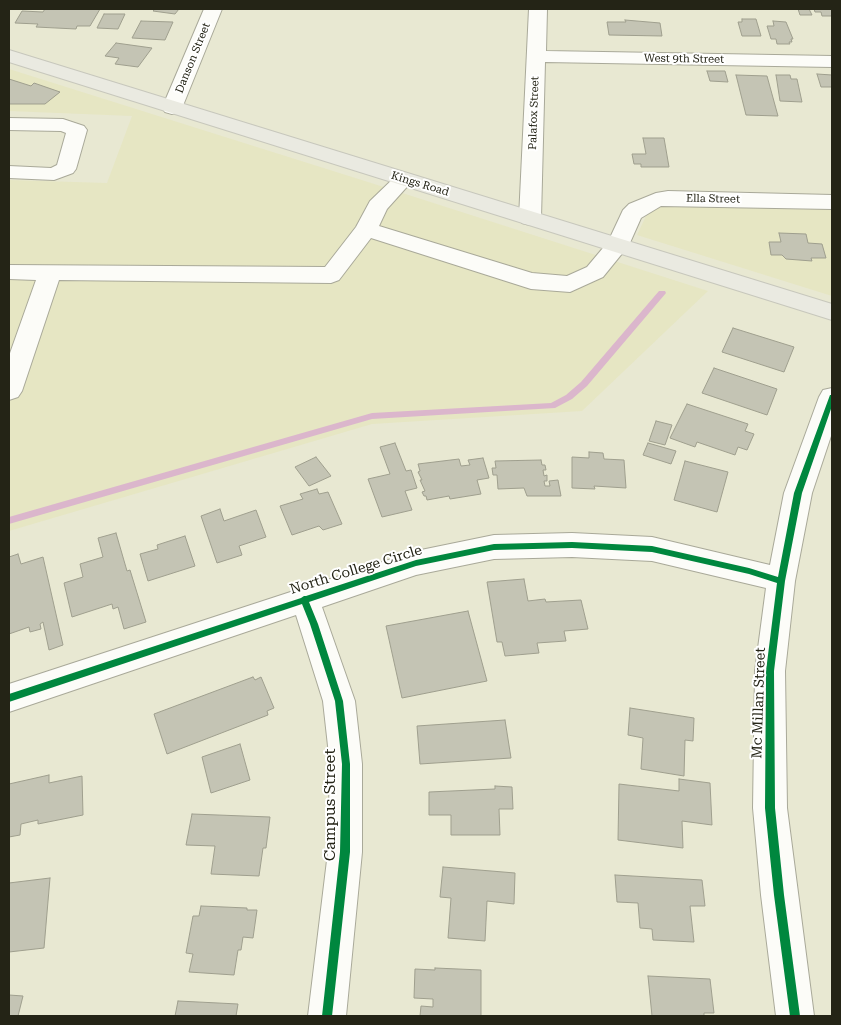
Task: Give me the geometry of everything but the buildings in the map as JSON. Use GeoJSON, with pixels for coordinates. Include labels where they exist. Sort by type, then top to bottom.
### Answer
{"type":"FeatureCollection","features":[{"type":"Feature","properties":{"kind":"main road","name":"Kings Road"},"geometry":{"type":"LineString","coordinates":[[9,56],[832,312]]}},
{"type":"Feature","properties":{"kind":"street","name":"Danson Street"},"geometry":{"type":"LineString","coordinates":[[172,108],[213,9]]}},
{"type":"Feature","properties":{"kind":"street","name":"Palafox Street"},"geometry":{"type":"LineString","coordinates":[[530,218],[538,9]]}},
{"type":"Feature","properties":{"kind":"street","name":"West 9th Street"},"geometry":{"type":"LineString","coordinates":[[536,56],[832,62]]}},
{"type":"Feature","properties":{"kind":"street"},"geometry":{"type":"LineString","coordinates":[[9,124],[64,125],[77,130],[66,169],[54,174],[9,172]]}},
{"type":"Feature","properties":{"kind":"street"},"geometry":{"type":"LineString","coordinates":[[9,272],[331,275],[366,229],[378,206],[404,179]]}},
{"type":"Feature","properties":{"kind":"street","name":"Ella Street"},"geometry":{"type":"LineString","coordinates":[[366,229],[531,281],[570,284],[595,272],[618,245],[631,215],[637,208],[656,200],[668,198],[832,202]]}},
{"type":"Feature","properties":{"kind":"street"},"geometry":{"type":"LineString","coordinates":[[9,390],[50,272]]}},
{"type":"Feature","properties":{"kind":"street","name":"Mc Millan Street"},"geometry":{"type":"LineString","coordinates":[[795,1016],[778,895],[770,808],[770,671],[781,581],[798,493],[832,397]]}},
{"type":"Feature","properties":{"kind":"street","name":"North College Circle"},"geometry":{"type":"LineString","coordinates":[[9,698],[416,563],[494,547],[572,544],[652,549],[749,571],[781,581]]}},
{"type":"Feature","properties":{"kind":"street","name":"Campus Street"},"geometry":{"type":"LineString","coordinates":[[304,599],[339,701],[346,764],[345,852],[327,1016]]}},
{"type":"Feature","properties":{"kind":"shaded area"},"geometry":{"type":"Polygon","coordinates":[[[9,69],[708,291],[582,411],[372,424],[9,531],[9,180],[107,183],[132,116],[9,111],[9,69]]]}},
{"type":"Feature","properties":{"kind":"shaded area"},"geometry":{"type":"Polygon","coordinates":[[[670,204],[832,208],[832,296],[637,235],[646,216],[656,208],[670,204]]]}},
{"type":"Feature","properties":{"kind":"waterway"},"geometry":{"type":"LineString","coordinates":[[9,521],[372,416],[552,406],[569,397],[584,384],[662,293]]}},
{"type":"Feature","properties":{"kind":"cycle path"},"geometry":{"type":"LineString","coordinates":[[795,1016],[770,808],[770,671],[781,581],[798,493],[832,397]]}},
{"type":"Feature","properties":{"kind":"cycle path"},"geometry":{"type":"LineString","coordinates":[[9,698],[416,563],[494,547],[572,545],[652,549],[749,571],[781,581]]}},
{"type":"Feature","properties":{"kind":"cycle path"},"geometry":{"type":"LineString","coordinates":[[304,599],[339,701],[346,764],[345,852],[327,1016]]}}]}
